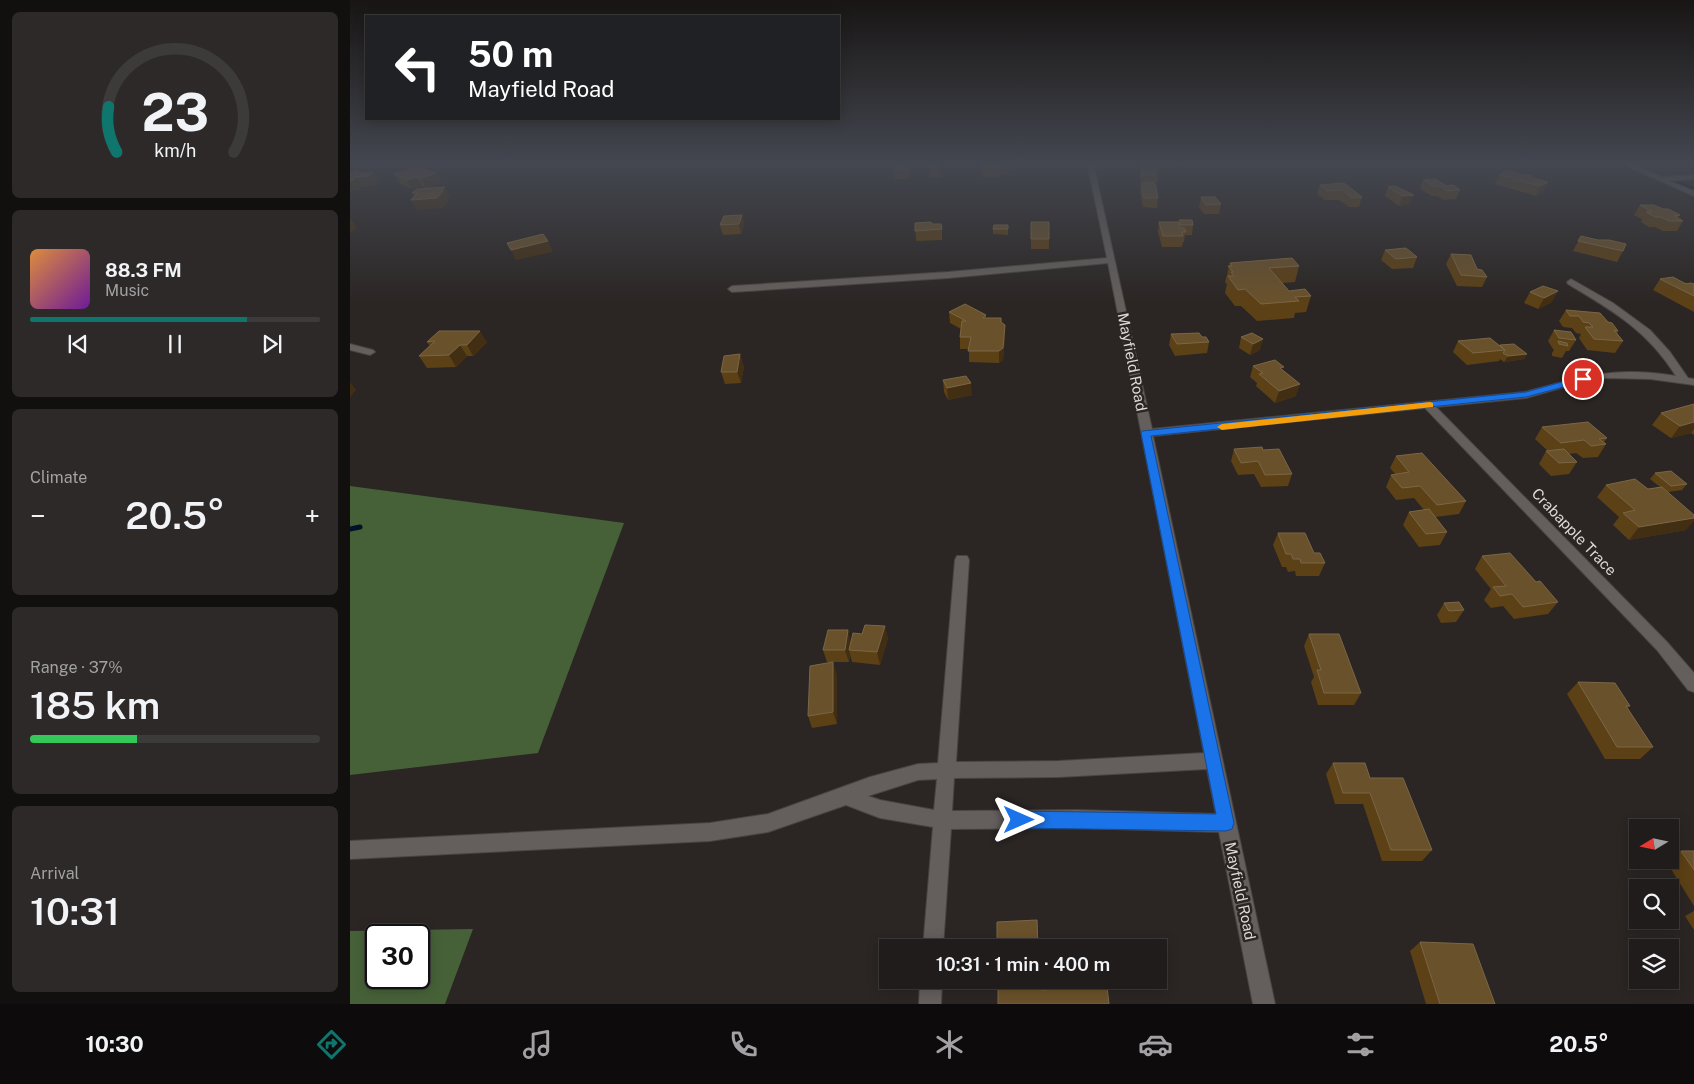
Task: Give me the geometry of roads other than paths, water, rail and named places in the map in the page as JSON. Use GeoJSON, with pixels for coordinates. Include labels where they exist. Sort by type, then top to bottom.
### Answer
{"type":"FeatureCollection","features":[{"type":"Feature","properties":{"kind":"street","name":"Mayfield Road"},"geometry":{"type":"LineString","coordinates":[[1100,209],[1264,1004]]}},
{"type":"Feature","properties":{"kind":"street"},"geometry":{"type":"LineString","coordinates":[[732,289],[948,276],[1111,260]]}},
{"type":"Feature","properties":{"kind":"street"},"geometry":{"type":"LineString","coordinates":[[1571,282],[1608,303],[1641,327],[1689,381]]}},
{"type":"Feature","properties":{"kind":"street"},"geometry":{"type":"LineString","coordinates":[[350,347],[370,352]]}},
{"type":"Feature","properties":{"kind":"street"},"geometry":{"type":"LineString","coordinates":[[1146,433],[1526,394],[1583,379],[1605,376],[1640,375],[1689,381]]}},
{"type":"Feature","properties":{"kind":"street","name":"Crabapple Trace"},"geometry":{"type":"LineString","coordinates":[[1428,405],[1662,646],[1694,685]]}},
{"type":"Feature","properties":{"kind":"street"},"geometry":{"type":"LineString","coordinates":[[935,939],[962,560]]}},
{"type":"Feature","properties":{"kind":"street"},"geometry":{"type":"LineString","coordinates":[[350,850],[710,832],[768,823],[870,786],[918,772],[978,769],[1059,769],[1213,761]]}},
{"type":"Feature","properties":{"kind":"street"},"geometry":{"type":"LineString","coordinates":[[846,796],[880,810],[942,820],[1077,819],[1226,823]]}},
{"type":"Feature","properties":{"kind":"street"},"geometry":{"type":"LineString","coordinates":[[930,1004],[931,989]]}},
{"type":"Feature","properties":{"kind":"waterway"},"geometry":{"type":"LineString","coordinates":[[350,529],[360,527]]}}]}
